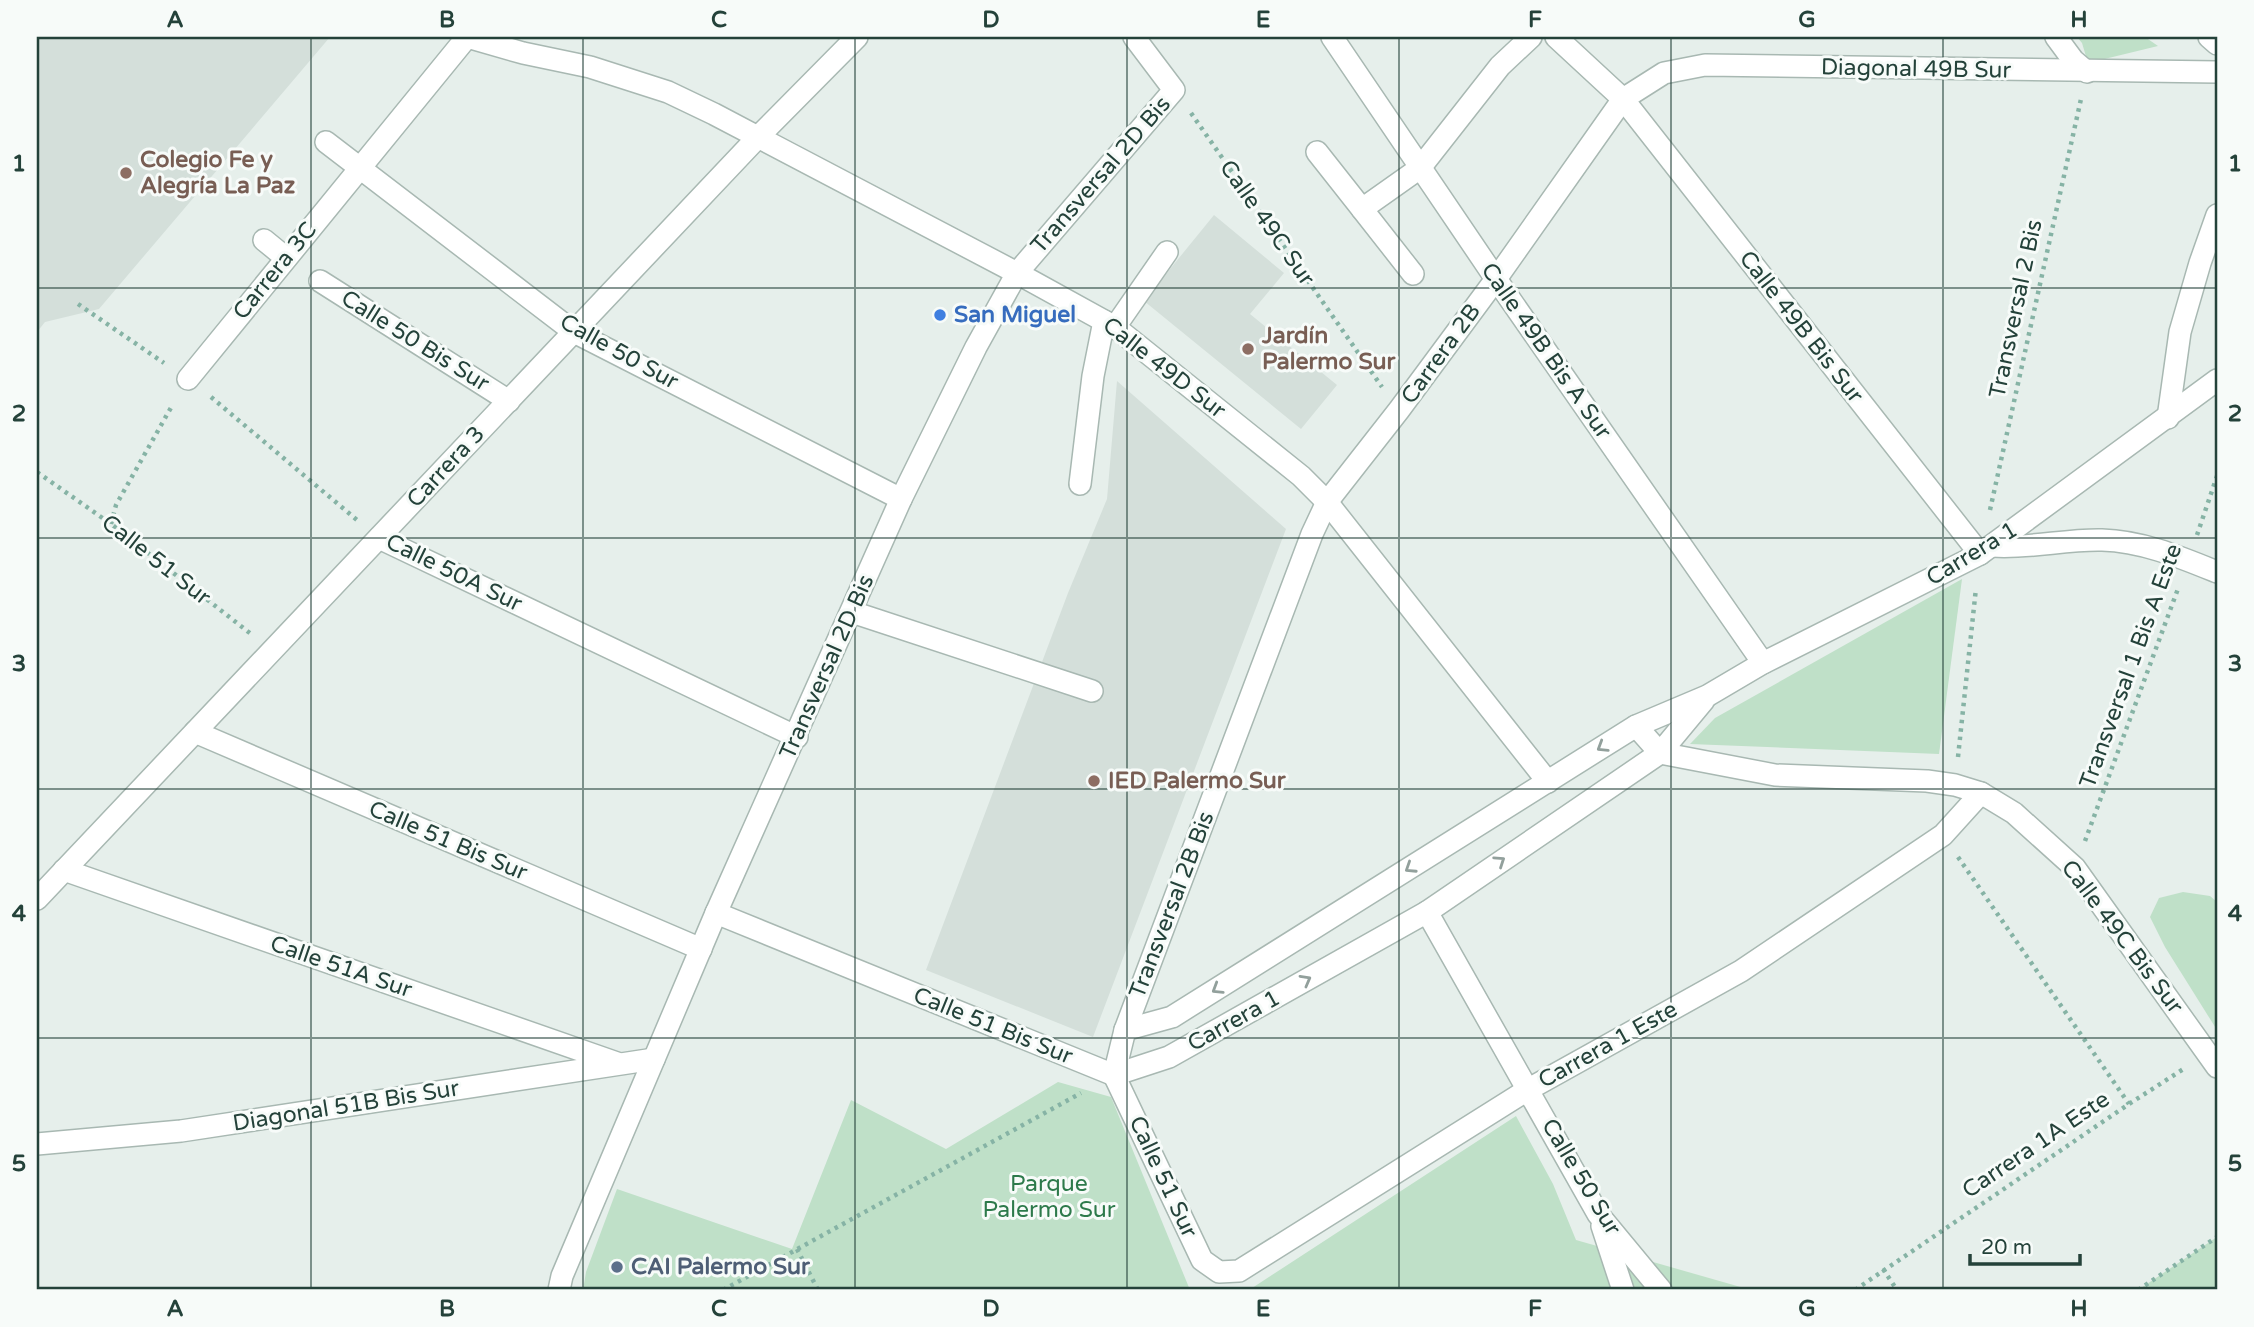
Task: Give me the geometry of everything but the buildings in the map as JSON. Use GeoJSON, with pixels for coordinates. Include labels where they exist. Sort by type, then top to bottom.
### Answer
{"type":"FeatureCollection","features":[{"type":"Feature","properties":{"kind":"street","name":"Calle 49D Sur"},"geometry":{"type":"LineString","coordinates":[[467,37],[624,76],[668,92],[1110,324],[1301,476],[1327,502],[1548,782]]}},
{"type":"Feature","properties":{"kind":"street","name":"Carrera 3C"},"geometry":{"type":"LineString","coordinates":[[188,379],[467,37]]}},
{"type":"Feature","properties":{"kind":"street","name":"Carrera 3"},"geometry":{"type":"LineString","coordinates":[[37,899],[758,137],[857,37]]}},
{"type":"Feature","properties":{"kind":"street"},"geometry":{"type":"LineString","coordinates":[[1133,37],[1174,90]]}},
{"type":"Feature","properties":{"kind":"street","name":"Calle 49B Bis A Sur"},"geometry":{"type":"LineString","coordinates":[[1332,37],[1496,279],[1763,663]]}},
{"type":"Feature","properties":{"kind":"street"},"geometry":{"type":"LineString","coordinates":[[1362,209],[1420,168],[1500,66],[1531,37]]}},
{"type":"Feature","properties":{"kind":"street","name":"Calle 49B Bis Sur"},"geometry":{"type":"LineString","coordinates":[[1556,37],[1623,99],[1986,550]]}},
{"type":"Feature","properties":{"kind":"street"},"geometry":{"type":"LineString","coordinates":[[2056,37],[2073,60],[2087,72]]}},
{"type":"Feature","properties":{"kind":"street"},"geometry":{"type":"LineString","coordinates":[[2208,37],[2217,44]]}},
{"type":"Feature","properties":{"kind":"street","name":"Diagonal 49B Sur"},"geometry":{"type":"LineString","coordinates":[[1623,99],[1664,73],[1705,65],[2217,72]]}},
{"type":"Feature","properties":{"kind":"street","name":"Transversal 2D Bis"},"geometry":{"type":"LineString","coordinates":[[559,1290],[562,1276],[716,914],[901,499],[976,347],[1017,273],[1174,90]]}},
{"type":"Feature","properties":{"kind":"street","name":"Carrera 2B"},"geometry":{"type":"LineString","coordinates":[[1327,502],[1496,279],[1623,99]]}},
{"type":"Feature","properties":{"kind":"street","name":"Calle 50 Sur"},"geometry":{"type":"LineString","coordinates":[[326,142],[574,332],[901,499]]}},
{"type":"Feature","properties":{"kind":"street"},"geometry":{"type":"LineString","coordinates":[[1317,152],[1413,274]]}},
{"type":"Feature","properties":{"kind":"street"},"geometry":{"type":"LineString","coordinates":[[2168,418],[2180,332],[2217,215]]}},
{"type":"Feature","properties":{"kind":"street"},"geometry":{"type":"LineString","coordinates":[[264,240],[286,258]]}},
{"type":"Feature","properties":{"kind":"street"},"geometry":{"type":"LineString","coordinates":[[1080,484],[1093,376],[1110,324],[1167,253]]}},
{"type":"Feature","properties":{"kind":"street","name":"Calle 50 Bis Sur"},"geometry":{"type":"LineString","coordinates":[[320,281],[509,401]]}},
{"type":"Feature","properties":{"kind":"street","name":"Carrera 1"},"geometry":{"type":"LineString","coordinates":[[1125,1030],[1172,1017],[1636,726],[1707,696],[1763,663],[1986,550],[2217,380]]}},
{"type":"Feature","properties":{"kind":"street","name":"Transversal 2B Bis"},"geometry":{"type":"LineString","coordinates":[[1114,1075],[1125,1030],[1307,546],[1327,502]]}},
{"type":"Feature","properties":{"kind":"street","name":"Calle 50A Sur"},"geometry":{"type":"LineString","coordinates":[[379,538],[797,737]]}},
{"type":"Feature","properties":{"kind":"street"},"geometry":{"type":"LineString","coordinates":[[1986,550],[2101,540],[2145,545],[2217,572]]}},
{"type":"Feature","properties":{"kind":"street"},"geometry":{"type":"LineString","coordinates":[[852,612],[1092,691]]}},
{"type":"Feature","properties":{"kind":"street","name":"Carrera 1"},"geometry":{"type":"LineString","coordinates":[[1114,1075],[1169,1057],[1427,912],[1660,753],[1707,696]]}},
{"type":"Feature","properties":{"kind":"street"},"geometry":{"type":"LineString","coordinates":[[1636,726],[1660,753]]}},
{"type":"Feature","properties":{"kind":"street","name":"Calle 51 Bis Sur"},"geometry":{"type":"LineString","coordinates":[[195,732],[701,949]]}},
{"type":"Feature","properties":{"kind":"street","name":"Calle 49C Bis Sur"},"geometry":{"type":"LineString","coordinates":[[1660,753],[1775,775],[1891,778],[1955,785],[1981,793],[2014,813],[2075,868],[2213,1060]]}},
{"type":"Feature","properties":{"kind":"street","name":"Carrera 1 Este"},"geometry":{"type":"LineString","coordinates":[[1219,1272],[1239,1271],[1529,1089],[1741,971],[1943,835],[1981,793]]}},
{"type":"Feature","properties":{"kind":"street","name":"Calle 51A Sur"},"geometry":{"type":"LineString","coordinates":[[64,870],[619,1063]]}},
{"type":"Feature","properties":{"kind":"street","name":"Calle 50 Sur"},"geometry":{"type":"LineString","coordinates":[[1427,912],[1598,1214],[1661,1290]]}},
{"type":"Feature","properties":{"kind":"street","name":"Calle 51 Bis Sur"},"geometry":{"type":"LineString","coordinates":[[716,914],[1114,1075]]}},
{"type":"Feature","properties":{"kind":"street","name":"Diagonal 51B Bis Sur"},"geometry":{"type":"LineString","coordinates":[[37,1144],[181,1131],[654,1059]]}},
{"type":"Feature","properties":{"kind":"street","name":"Calle 51 Sur"},"geometry":{"type":"LineString","coordinates":[[1114,1075],[1202,1260],[1219,1272]]}},
{"type":"Feature","properties":{"kind":"street"},"geometry":{"type":"LineString","coordinates":[[1598,1214],[1623,1290]]}},
{"type":"Feature","properties":{"kind":"path","name":"Transversal 2 Bis"},"geometry":{"type":"LineString","coordinates":[[1955,785],[1986,550],[2087,72]]}},
{"type":"Feature","properties":{"kind":"path","name":"Calle 49C Sur"},"geometry":{"type":"LineString","coordinates":[[1174,90],[1399,410]]}},
{"type":"Feature","properties":{"kind":"path","name":"Calle 50A Sur"},"geometry":{"type":"LineString","coordinates":[[78,304],[188,379],[379,538]]}},
{"type":"Feature","properties":{"kind":"path"},"geometry":{"type":"LineString","coordinates":[[111,524],[116,505],[188,379]]}},
{"type":"Feature","properties":{"kind":"path","name":"Calle 51 Sur"},"geometry":{"type":"LineString","coordinates":[[37,472],[111,524],[272,651]]}},
{"type":"Feature","properties":{"kind":"path","name":"Transversal 1 Bis A Este"},"geometry":{"type":"LineString","coordinates":[[2075,868],[2189,560],[2217,476]]}},
{"type":"Feature","properties":{"kind":"path"},"geometry":{"type":"LineString","coordinates":[[1943,835],[2129,1104]]}},
{"type":"Feature","properties":{"kind":"path","name":"Carrera 1A Este"},"geometry":{"type":"LineString","coordinates":[[1855,1290],[2129,1104],[2213,1060]]}},
{"type":"Feature","properties":{"kind":"path"},"geometry":{"type":"LineString","coordinates":[[723,1290],[1114,1075]]}},
{"type":"Feature","properties":{"kind":"path"},"geometry":{"type":"LineString","coordinates":[[2138,1290],[2217,1237]]}},
{"type":"Feature","properties":{"kind":"path"},"geometry":{"type":"LineString","coordinates":[[797,1250],[818,1290]]}},
{"type":"Feature","properties":{"kind":"path"},"geometry":{"type":"LineString","coordinates":[[1884,1269],[1897,1290]]}},
{"type":"Feature","properties":{"kind":"shaded area","name":"Colegio Fe y Alegría La Paz"},"geometry":{"type":"Polygon","coordinates":[[[37,37],[330,37],[99,309],[45,322],[37,332],[37,37]]]}},
{"type":"Feature","properties":{"kind":"shaded area","name":"Jardín Palermo Sur"},"geometry":{"type":"Polygon","coordinates":[[[1214,215],[1284,273],[1250,314],[1337,385],[1301,429],[1144,301],[1214,215]]]}},
{"type":"Feature","properties":{"kind":"shaded area","name":"IED Palermo Sur"},"geometry":{"type":"Polygon","coordinates":[[[1117,381],[1286,529],[1093,1037],[926,970],[1068,593],[1107,499],[1117,381]]]}},
{"type":"Feature","properties":{"kind":"green space"},"geometry":{"type":"Polygon","coordinates":[[[2077,37],[2145,37],[2158,46],[2088,63],[2082,43],[2077,37]]]}},
{"type":"Feature","properties":{"kind":"green space"},"geometry":{"type":"Polygon","coordinates":[[[1962,579],[1939,754],[1690,744],[1715,718],[1962,579]]]}},
{"type":"Feature","properties":{"kind":"green space"},"geometry":{"type":"Polygon","coordinates":[[[2183,892],[2210,896],[2217,902],[2217,1030],[2165,947],[2150,917],[2159,898],[2183,892]]]}},
{"type":"Feature","properties":{"kind":"green space","name":"Parque Palermo Sur"},"geometry":{"type":"Polygon","coordinates":[[[1058,1082],[1111,1097],[1190,1290],[583,1290],[586,1272],[617,1189],[792,1249],[851,1100],[946,1149],[1058,1082]]]}},
{"type":"Feature","properties":{"kind":"green space"},"geometry":{"type":"Polygon","coordinates":[[[1516,1116],[1553,1184],[1576,1240],[1751,1290],[1249,1290],[1516,1116]]]}},
{"type":"Feature","properties":{"kind":"green space"},"geometry":{"type":"Polygon","coordinates":[[[2217,1237],[2217,1290],[2138,1290],[2217,1237]]]}},
{"type":"Feature","properties":{"kind":"place","name":"Colegio Fe y Alegría La Paz"},"geometry":{"type":"Point","coordinates":[126,173]}},
{"type":"Feature","properties":{"kind":"place","name":"San Miguel"},"geometry":{"type":"Point","coordinates":[940,315]}},
{"type":"Feature","properties":{"kind":"place","name":"Jardín Palermo Sur"},"geometry":{"type":"Point","coordinates":[1248,349]}},
{"type":"Feature","properties":{"kind":"place","name":"IED Palermo Sur"},"geometry":{"type":"Point","coordinates":[1094,781]}},
{"type":"Feature","properties":{"kind":"place","name":"CAI Palermo Sur"},"geometry":{"type":"Point","coordinates":[617,1267]}}]}
